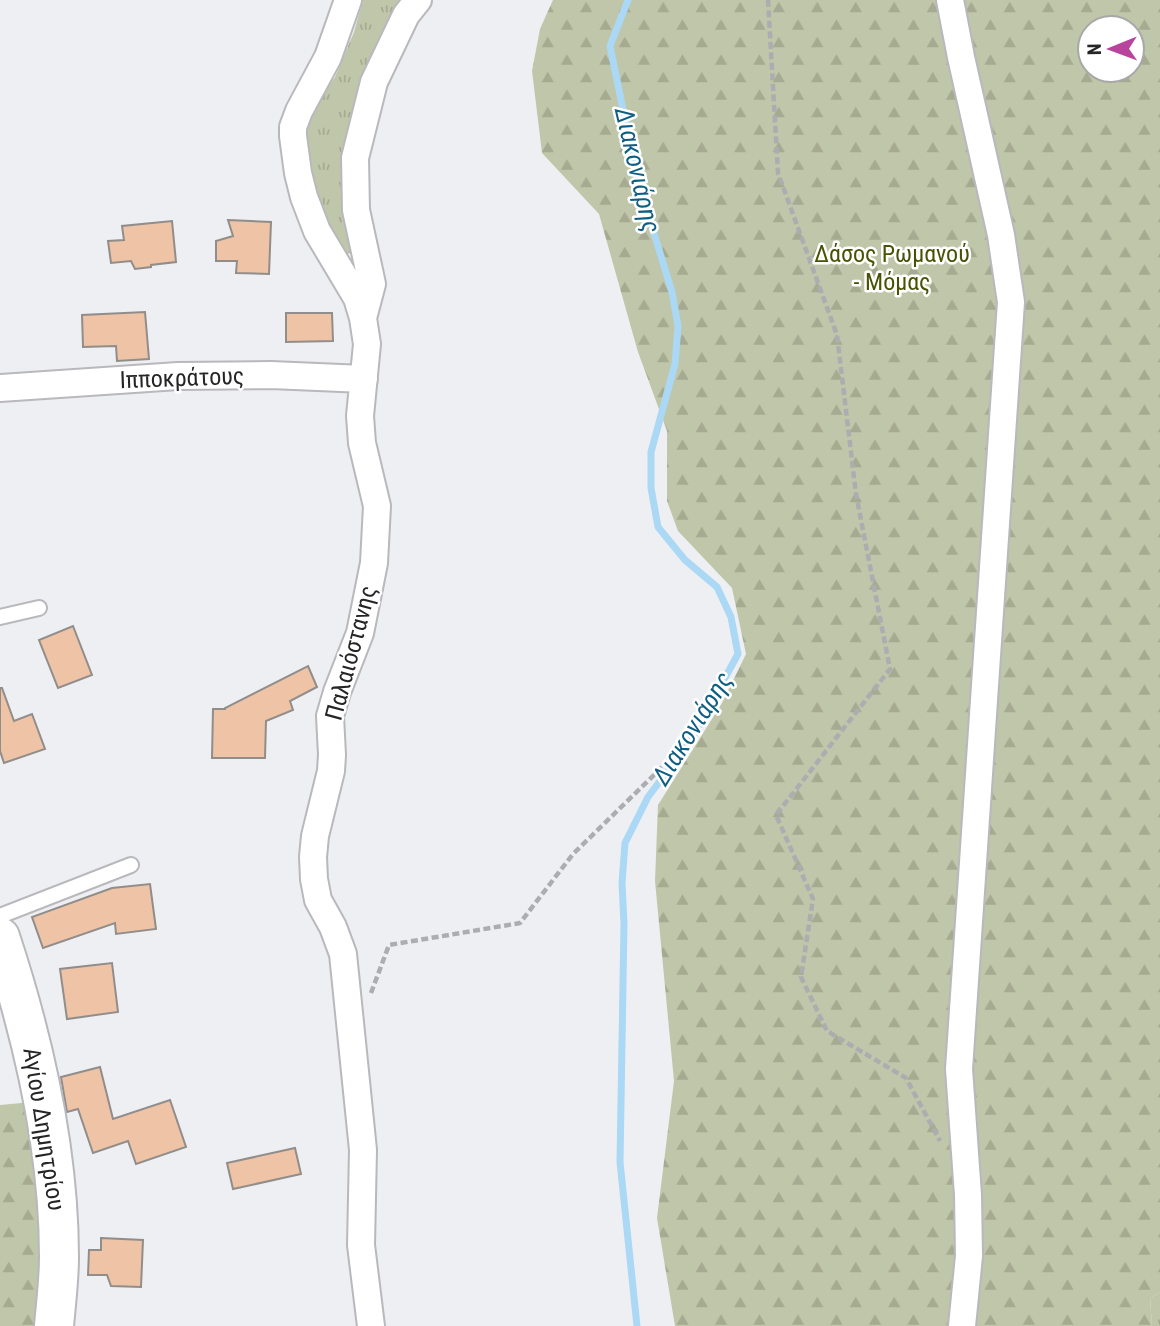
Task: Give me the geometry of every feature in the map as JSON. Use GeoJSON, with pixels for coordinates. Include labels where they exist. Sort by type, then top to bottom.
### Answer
{"type":"FeatureCollection","features":[{"type":"Feature","properties":{"kind":"main road","name":"Αγίου Δημητρίου"},"geometry":{"type":"LineString","coordinates":[[0,937],[30,1035],[54,1176],[59,1259],[54,1326]]}},
{"type":"Feature","properties":{"kind":"street","name":"Παλαιόστανης"},"geometry":{"type":"LineString","coordinates":[[348,0],[328,57],[299,111],[293,127],[293,136],[304,197],[317,231],[358,298],[368,344],[360,416],[362,443],[377,506],[374,564],[360,633],[330,716],[331,771],[313,857],[318,900],[343,954],[363,1150],[361,1245],[372,1326]]}},
{"type":"Feature","properties":{"kind":"street"},"geometry":{"type":"LineString","coordinates":[[363,317],[372,284],[356,210],[355,158],[374,82],[406,15],[418,0]]}},
{"type":"Feature","properties":{"kind":"street"},"geometry":{"type":"LineString","coordinates":[[950,0],[1002,235],[1011,302],[959,1069],[968,1195],[969,1256],[962,1326]]}},
{"type":"Feature","properties":{"kind":"street","name":"Ιπποκράτους"},"geometry":{"type":"LineString","coordinates":[[0,388],[178,376],[271,375],[364,379]]}},
{"type":"Feature","properties":{"kind":"lane"},"geometry":{"type":"LineString","coordinates":[[0,617],[39,608]]}},
{"type":"Feature","properties":{"kind":"lane"},"geometry":{"type":"LineString","coordinates":[[0,916],[131,865]]}},
{"type":"Feature","properties":{"kind":"path"},"geometry":{"type":"LineString","coordinates":[[768,0],[778,173],[837,335],[856,494],[890,669],[776,815],[813,899],[802,977],[827,1031],[906,1078],[944,1148]]}},
{"type":"Feature","properties":{"kind":"path"},"geometry":{"type":"LineString","coordinates":[[370,996],[389,945],[520,923],[573,854],[692,738]]}},
{"type":"Feature","properties":{"kind":"green space"},"geometry":{"type":"Polygon","coordinates":[[[363,0],[409,0],[369,78],[353,251],[346,255],[320,214],[307,150],[307,127],[315,104],[335,77],[354,32],[363,0]]]}},
{"type":"Feature","properties":{"kind":"green space","name":"Δάσος Ρωμανού - Μόμας"},"geometry":{"type":"Polygon","coordinates":[[[553,0],[1160,0],[1160,1292],[1150,1298],[1152,1326],[675,1326],[657,1218],[674,1081],[655,881],[658,805],[722,703],[746,654],[732,588],[678,531],[667,501],[667,431],[638,352],[599,214],[542,153],[532,71],[540,29],[553,0]]]}},
{"type":"Feature","properties":{"kind":"green space"},"geometry":{"type":"Polygon","coordinates":[[[32,1102],[49,1228],[44,1326],[0,1326],[0,1105],[32,1102]]]}},
{"type":"Feature","properties":{"kind":"green space"},"geometry":{"type":"Polygon","coordinates":[[[1160,1292],[1160,1326],[1152,1326],[1150,1298],[1160,1292]]]}},
{"type":"Feature","properties":{"kind":"building"},"geometry":{"type":"Polygon","coordinates":[[[228,220],[271,222],[269,274],[236,273],[237,261],[216,261],[216,241],[233,236],[228,220]]]}},
{"type":"Feature","properties":{"kind":"building"},"geometry":{"type":"Polygon","coordinates":[[[172,221],[176,262],[135,269],[131,261],[111,263],[108,241],[124,240],[122,226],[172,221]]]}},
{"type":"Feature","properties":{"kind":"building"},"geometry":{"type":"Polygon","coordinates":[[[145,312],[149,359],[117,361],[116,346],[83,347],[82,315],[145,312]]]}},
{"type":"Feature","properties":{"kind":"building"},"geometry":{"type":"Polygon","coordinates":[[[286,313],[332,313],[333,341],[286,342],[286,313]]]}},
{"type":"Feature","properties":{"kind":"building"},"geometry":{"type":"Polygon","coordinates":[[[73,626],[92,675],[58,688],[39,640],[73,626]]]}},
{"type":"Feature","properties":{"kind":"building"},"geometry":{"type":"Polygon","coordinates":[[[308,666],[317,687],[290,701],[293,710],[266,721],[265,758],[212,758],[213,709],[225,709],[308,666]]]}},
{"type":"Feature","properties":{"kind":"building"},"geometry":{"type":"Polygon","coordinates":[[[0,688],[14,721],[32,714],[45,749],[4,763],[0,751],[0,688]]]}},
{"type":"Feature","properties":{"kind":"building"},"geometry":{"type":"Polygon","coordinates":[[[150,884],[156,929],[116,934],[115,923],[43,948],[32,917],[112,888],[150,884]]]}},
{"type":"Feature","properties":{"kind":"building"},"geometry":{"type":"Polygon","coordinates":[[[112,963],[118,1012],[67,1019],[60,969],[112,963]]]}},
{"type":"Feature","properties":{"kind":"building"},"geometry":{"type":"Polygon","coordinates":[[[100,1067],[113,1119],[170,1100],[186,1147],[136,1164],[128,1141],[93,1153],[78,1109],[67,1112],[61,1077],[100,1067]]]}},
{"type":"Feature","properties":{"kind":"building"},"geometry":{"type":"Polygon","coordinates":[[[295,1148],[301,1174],[233,1189],[227,1163],[295,1148]]]}},
{"type":"Feature","properties":{"kind":"building"},"geometry":{"type":"Polygon","coordinates":[[[101,1238],[143,1240],[141,1287],[111,1286],[107,1275],[88,1275],[89,1250],[101,1250],[101,1238]]]}},
{"type":"Feature","properties":{"kind":"waterway","name":"Διακονιάρης"},"geometry":{"type":"LineString","coordinates":[[628,0],[610,46],[637,178],[672,292],[678,326],[675,364],[651,452],[651,488],[658,527],[685,560],[717,587],[731,617],[738,654],[692,738],[648,797],[625,843],[622,883],[624,924],[620,1162],[637,1326]]}}]}
